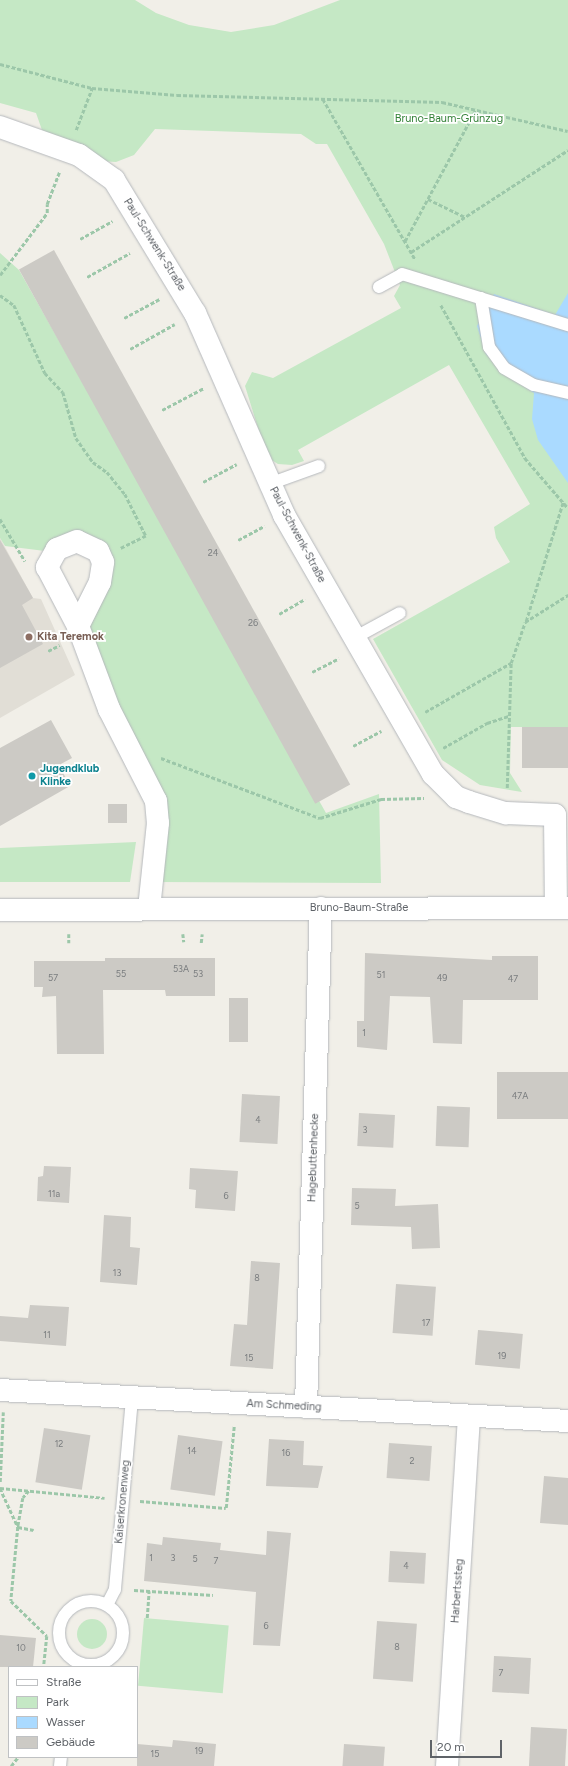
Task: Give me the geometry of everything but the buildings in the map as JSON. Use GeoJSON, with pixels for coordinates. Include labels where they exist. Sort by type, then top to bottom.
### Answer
{"type":"FeatureCollection","features":[{"type":"Feature","properties":{"kind":"street","name":"Paul-Schwenk-Straße"},"geometry":{"type":"LineString","coordinates":[[0,128],[67,151],[114,180],[195,313],[225,376],[258,452],[269,484],[284,515],[400,723],[433,774],[456,797],[506,813],[561,815],[562,908]]}},
{"type":"Feature","properties":{"kind":"street"},"geometry":{"type":"LineString","coordinates":[[72,634],[100,582],[101,558],[88,544],[77,541],[57,549],[49,559],[48,568],[72,634],[156,801],[158,823],[149,909]]}},
{"type":"Feature","properties":{"kind":"street","name":"Hagebuttenhecke"},"geometry":{"type":"LineString","coordinates":[[306,1407],[321,908]]}},
{"type":"Feature","properties":{"kind":"street","name":"Bruno-Baum-Straße"},"geometry":{"type":"LineString","coordinates":[[0,910],[562,908]]}},
{"type":"Feature","properties":{"kind":"street","name":"Am Schmeding"},"geometry":{"type":"LineString","coordinates":[[2,1390],[469,1417],[568,1421]]}},
{"type":"Feature","properties":{"kind":"street","name":"Harbertssteg"},"geometry":{"type":"LineString","coordinates":[[447,1766],[469,1417]]}},
{"type":"Feature","properties":{"kind":"lane"},"geometry":{"type":"LineString","coordinates":[[379,286],[402,274],[568,325]]}},
{"type":"Feature","properties":{"kind":"lane"},"geometry":{"type":"LineString","coordinates":[[481,298],[489,347],[504,368],[534,385],[568,393]]}},
{"type":"Feature","properties":{"kind":"lane"},"geometry":{"type":"LineString","coordinates":[[269,484],[319,466]]}},
{"type":"Feature","properties":{"kind":"lane"},"geometry":{"type":"LineString","coordinates":[[356,643],[400,613]]}},
{"type":"Feature","properties":{"kind":"lane","name":"Kaiserkronenweg"},"geometry":{"type":"LineString","coordinates":[[107,1605],[115,1589],[132,1397]]}},
{"type":"Feature","properties":{"kind":"lane"},"geometry":{"type":"LineString","coordinates":[[82,1602],[107,1605],[116,1613],[124,1637],[112,1658],[96,1666],[75,1664],[61,1642],[63,1618],[82,1602]]}},
{"type":"Feature","properties":{"kind":"path"},"geometry":{"type":"LineString","coordinates":[[0,64],[92,88],[177,94],[442,102],[568,131]]}},
{"type":"Feature","properties":{"kind":"path"},"geometry":{"type":"LineString","coordinates":[[0,275],[47,213],[47,204],[92,88]]}},
{"type":"Feature","properties":{"kind":"path"},"geometry":{"type":"LineString","coordinates":[[405,241],[476,109]]}},
{"type":"Feature","properties":{"kind":"path"},"geometry":{"type":"LineString","coordinates":[[412,252],[568,150]]}},
{"type":"Feature","properties":{"kind":"path"},"geometry":{"type":"LineString","coordinates":[[428,199],[465,218]]}},
{"type":"Feature","properties":{"kind":"path"},"geometry":{"type":"LineString","coordinates":[[80,239],[132,209]]}},
{"type":"Feature","properties":{"kind":"path"},"geometry":{"type":"LineString","coordinates":[[87,277],[152,241]]}},
{"type":"Feature","properties":{"kind":"path"},"geometry":{"type":"LineString","coordinates":[[124,318],[180,288]]}},
{"type":"Feature","properties":{"kind":"path"},"geometry":{"type":"LineString","coordinates":[[0,295],[14,305],[45,373],[63,392],[76,438],[93,462],[107,472],[125,494],[146,536],[101,558]]}},
{"type":"Feature","properties":{"kind":"path"},"geometry":{"type":"LineString","coordinates":[[130,350],[195,313]]}},
{"type":"Feature","properties":{"kind":"path"},"geometry":{"type":"LineString","coordinates":[[162,410],[225,376]]}},
{"type":"Feature","properties":{"kind":"path"},"geometry":{"type":"LineString","coordinates":[[203,482],[258,452]]}},
{"type":"Feature","properties":{"kind":"path"},"geometry":{"type":"LineString","coordinates":[[506,813],[511,663],[563,502]]}},
{"type":"Feature","properties":{"kind":"path"},"geometry":{"type":"LineString","coordinates":[[238,540],[284,515]]}},
{"type":"Feature","properties":{"kind":"path"},"geometry":{"type":"LineString","coordinates":[[0,519],[25,562]]}},
{"type":"Feature","properties":{"kind":"path"},"geometry":{"type":"LineString","coordinates":[[279,614],[324,587]]}},
{"type":"Feature","properties":{"kind":"path"},"geometry":{"type":"LineString","coordinates":[[525,622],[568,594]]}},
{"type":"Feature","properties":{"kind":"path"},"geometry":{"type":"LineString","coordinates":[[48,651],[72,634]]}},
{"type":"Feature","properties":{"kind":"path"},"geometry":{"type":"LineString","coordinates":[[312,672],[356,643]]}},
{"type":"Feature","properties":{"kind":"path"},"geometry":{"type":"LineString","coordinates":[[353,746],[400,723],[511,663]]}},
{"type":"Feature","properties":{"kind":"path"},"geometry":{"type":"LineString","coordinates":[[439,750],[487,723],[509,716]]}},
{"type":"Feature","properties":{"kind":"path"},"geometry":{"type":"LineString","coordinates":[[134,757],[150,754],[320,818],[381,799],[456,797]]}},
{"type":"Feature","properties":{"kind":"path"},"geometry":{"type":"LineString","coordinates":[[69,933],[69,943]]}},
{"type":"Feature","properties":{"kind":"path"},"geometry":{"type":"LineString","coordinates":[[183,934],[184,942]]}},
{"type":"Feature","properties":{"kind":"path"},"geometry":{"type":"LineString","coordinates":[[202,934],[202,943]]}},
{"type":"Feature","properties":{"kind":"path"},"geometry":{"type":"LineString","coordinates":[[0,1482],[2,1390]]}},
{"type":"Feature","properties":{"kind":"path"},"geometry":{"type":"LineString","coordinates":[[18,1527],[0,1488],[226,1508],[236,1403]]}},
{"type":"Feature","properties":{"kind":"path"},"geometry":{"type":"LineString","coordinates":[[30,1490],[23,1498],[18,1527],[11,1601],[47,1636],[44,1666]]}},
{"type":"Feature","properties":{"kind":"path"},"geometry":{"type":"LineString","coordinates":[[18,1527],[34,1530]]}},
{"type":"Feature","properties":{"kind":"path"},"geometry":{"type":"LineString","coordinates":[[115,1589],[213,1595]]}},
{"type":"Feature","properties":{"kind":"path"},"geometry":{"type":"LineString","coordinates":[[147,1618],[149,1591]]}},
{"type":"Feature","properties":{"kind":"path"},"geometry":{"type":"LineString","coordinates":[[11,1766],[17,1758]]}},
{"type":"Feature","properties":{"kind":"shaded area","name":"Kita Teremok"},"geometry":{"type":"Polygon","coordinates":[[[0,538],[33,598],[41,599],[75,675],[0,718],[0,538]]]}},
{"type":"Feature","properties":{"kind":"green space","name":"Bruno-Baum-Grünzug"},"geometry":{"type":"Polygon","coordinates":[[[0,0],[135,0],[156,13],[189,25],[231,32],[274,25],[340,0],[568,0],[568,727],[511,727],[510,773],[522,792],[480,785],[442,760],[373,639],[510,562],[496,538],[494,527],[530,504],[449,365],[298,450],[304,461],[292,465],[278,464],[267,457],[245,386],[252,372],[273,378],[401,308],[394,296],[400,285],[384,244],[327,144],[316,144],[301,134],[155,129],[134,155],[116,162],[101,161],[42,130],[36,113],[0,103],[0,0]]]}},
{"type":"Feature","properties":{"kind":"green space"},"geometry":{"type":"Polygon","coordinates":[[[0,253],[19,270],[326,813],[379,794],[381,883],[158,882],[165,823],[88,639],[104,547],[45,551],[5,546],[0,538],[0,253]]]}},
{"type":"Feature","properties":{"kind":"green space"},"geometry":{"type":"Polygon","coordinates":[[[136,842],[130,882],[0,882],[0,848],[136,842]]]}},
{"type":"Feature","properties":{"kind":"green space"},"geometry":{"type":"Polygon","coordinates":[[[144,1618],[229,1625],[223,1693],[138,1686],[144,1618]]]}},
{"type":"Feature","properties":{"kind":"green space"},"geometry":{"type":"Polygon","coordinates":[[[92,1619],[98,1620],[106,1628],[106,1640],[98,1648],[92,1649],[86,1648],[78,1640],[77,1634],[78,1628],[86,1620],[92,1619]]]}},
{"type":"Feature","properties":{"kind":"water"},"geometry":{"type":"Polygon","coordinates":[[[568,293],[568,483],[538,440],[532,419],[534,393],[507,375],[486,354],[477,326],[494,294],[555,315],[568,293]]]}},
{"type":"Feature","properties":{"kind":"place","name":"Kita Teremok"},"geometry":{"type":"Point","coordinates":[29,637]}},
{"type":"Feature","properties":{"kind":"place","name":"Jugendklub Klinke"},"geometry":{"type":"Point","coordinates":[32,776]}}]}
